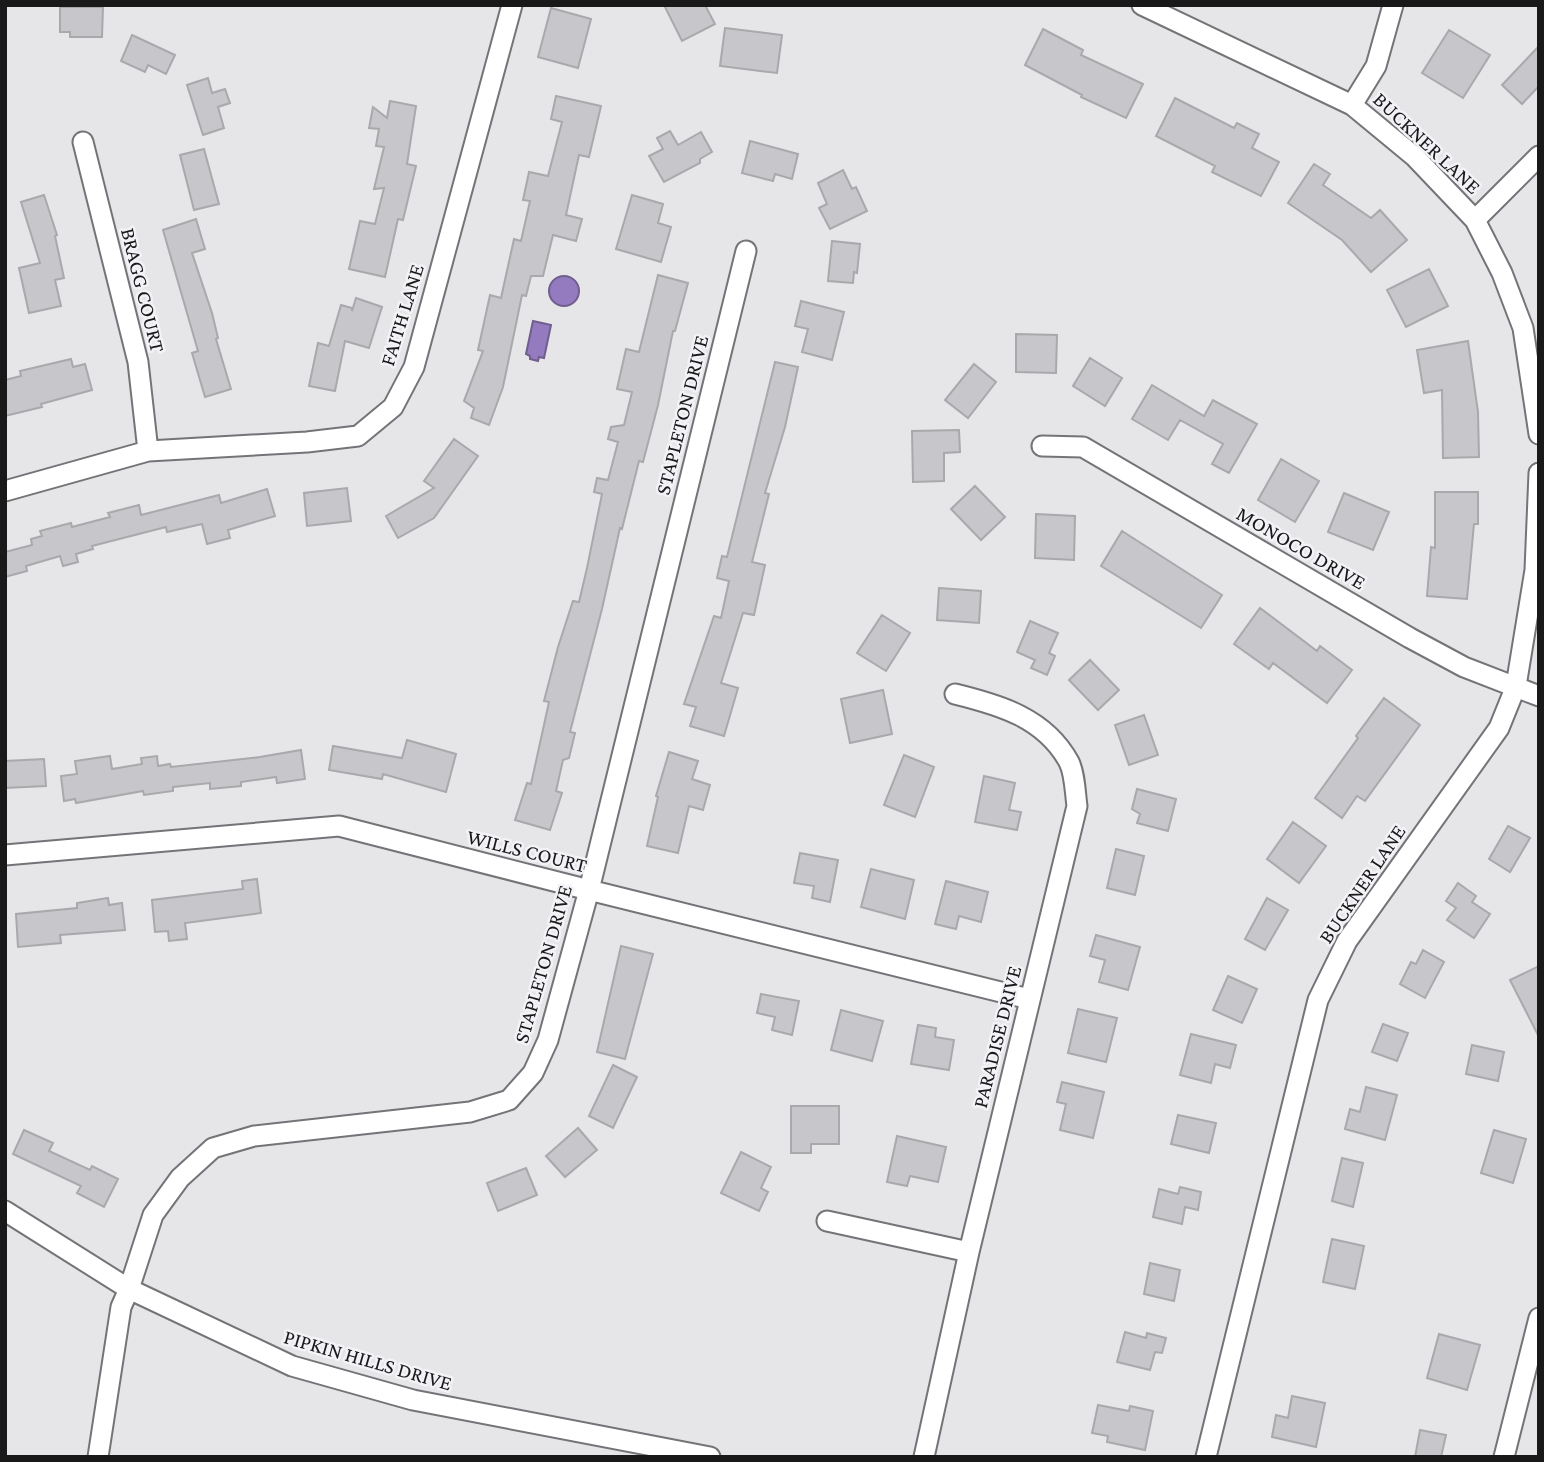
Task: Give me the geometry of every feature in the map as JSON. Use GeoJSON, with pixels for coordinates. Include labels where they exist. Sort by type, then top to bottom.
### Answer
{"type":"FeatureCollection","features":[{"type":"Feature","properties":{"kind":"street","name":"FAITH LANE"},"geometry":{"type":"LineString","coordinates":[[5,491],[148,451],[307,442],[358,436],[393,407],[414,367],[512,5]]}},
{"type":"Feature","properties":{"kind":"street","name":"BUCKNER LANE"},"geometry":{"type":"LineString","coordinates":[[1142,5],[1352,105],[1415,157],[1475,220],[1502,273],[1523,328],[1539,434]]}},
{"type":"Feature","properties":{"kind":"street"},"geometry":{"type":"LineString","coordinates":[[1352,105],[1376,66],[1393,5]]}},
{"type":"Feature","properties":{"kind":"street","name":"BRAGG COURT"},"geometry":{"type":"LineString","coordinates":[[83,142],[138,362],[148,451]]}},
{"type":"Feature","properties":{"kind":"street"},"geometry":{"type":"LineString","coordinates":[[1475,220],[1539,156]]}},
{"type":"Feature","properties":{"kind":"street","name":"STAPLETON DRIVE"},"geometry":{"type":"LineString","coordinates":[[98,1457],[121,1307],[130,1290],[153,1214],[180,1178],[213,1148],[254,1136],[470,1112],[509,1100],[533,1073],[548,1040],[589,890],[746,251]]}},
{"type":"Feature","properties":{"kind":"street","name":"MONOCO DRIVE"},"geometry":{"type":"LineString","coordinates":[[1042,446],[1083,447],[1410,638],[1464,667],[1539,696]]}},
{"type":"Feature","properties":{"kind":"street","name":"BUCKNER LANE"},"geometry":{"type":"LineString","coordinates":[[1206,1457],[1318,1000],[1347,942],[1499,728],[1516,687],[1535,570],[1539,473]]}},
{"type":"Feature","properties":{"kind":"street","name":"PARADISE DRIVE"},"geometry":{"type":"LineString","coordinates":[[924,1457],[969,1252],[1077,806],[1070,764],[1051,738],[1028,720],[999,705],[955,694]]}},
{"type":"Feature","properties":{"kind":"street","name":"WILLS COURT"},"geometry":{"type":"LineString","coordinates":[[5,855],[339,826],[1029,999]]}},
{"type":"Feature","properties":{"kind":"street","name":"PIPKIN HILLS DRIVE"},"geometry":{"type":"LineString","coordinates":[[5,1211],[130,1290],[292,1366],[413,1400],[710,1457]]}},
{"type":"Feature","properties":{"kind":"street"},"geometry":{"type":"LineString","coordinates":[[827,1221],[969,1252]]}},
{"type":"Feature","properties":{"kind":"street"},"geometry":{"type":"LineString","coordinates":[[1504,1457],[1539,1318]]}},
{"type":"Feature","properties":{"kind":"shaded area"},"geometry":{"type":"Polygon","coordinates":[[[564,276],[570,277],[578,285],[578,297],[570,305],[564,306],[558,305],[550,297],[549,291],[550,285],[558,277],[564,276]]]}},
{"type":"Feature","properties":{"kind":"shaded area"},"geometry":{"type":"Polygon","coordinates":[[[533,321],[551,325],[544,358],[539,357],[538,361],[530,359],[526,354],[533,321]]]}},
{"type":"Feature","properties":{"kind":"building"},"geometry":{"type":"Polygon","coordinates":[[[664,5],[705,5],[715,24],[682,41],[664,5]]]}},
{"type":"Feature","properties":{"kind":"building"},"geometry":{"type":"Polygon","coordinates":[[[60,7],[103,7],[102,37],[70,37],[70,32],[60,32],[60,7]]]}},
{"type":"Feature","properties":{"kind":"building"},"geometry":{"type":"Polygon","coordinates":[[[551,8],[591,19],[578,68],[538,57],[551,8]]]}},
{"type":"Feature","properties":{"kind":"building"},"geometry":{"type":"Polygon","coordinates":[[[725,28],[782,35],[777,73],[720,66],[725,28]]]}},
{"type":"Feature","properties":{"kind":"building"},"geometry":{"type":"Polygon","coordinates":[[[1043,29],[1083,50],[1081,55],[1143,84],[1126,118],[1081,97],[1082,95],[1025,65],[1043,29]]]}},
{"type":"Feature","properties":{"kind":"building"},"geometry":{"type":"Polygon","coordinates":[[[1449,30],[1490,55],[1463,98],[1422,73],[1449,30]]]}},
{"type":"Feature","properties":{"kind":"building"},"geometry":{"type":"Polygon","coordinates":[[[132,35],[175,55],[166,74],[148,65],[145,72],[121,61],[132,35]]]}},
{"type":"Feature","properties":{"kind":"building"},"geometry":{"type":"Polygon","coordinates":[[[1539,46],[1539,86],[1522,104],[1502,85],[1539,46]]]}},
{"type":"Feature","properties":{"kind":"building"},"geometry":{"type":"Polygon","coordinates":[[[208,78],[212,93],[225,89],[230,103],[218,107],[224,128],[203,135],[187,85],[208,78]]]}},
{"type":"Feature","properties":{"kind":"building"},"geometry":{"type":"Polygon","coordinates":[[[556,96],[601,106],[589,157],[579,155],[566,215],[582,219],[576,241],[553,235],[543,276],[531,276],[526,296],[522,295],[503,387],[489,425],[471,418],[474,408],[464,401],[483,351],[478,350],[490,295],[501,298],[514,239],[521,241],[530,201],[523,200],[529,172],[548,176],[562,122],[551,119],[556,96]]]}},
{"type":"Feature","properties":{"kind":"building"},"geometry":{"type":"Polygon","coordinates":[[[1175,98],[1234,128],[1237,123],[1259,134],[1252,148],[1279,162],[1261,196],[1212,172],[1215,166],[1156,136],[1175,98]]]}},
{"type":"Feature","properties":{"kind":"building"},"geometry":{"type":"Polygon","coordinates":[[[390,101],[416,106],[407,164],[416,166],[403,220],[398,219],[385,277],[349,269],[360,221],[375,224],[384,188],[374,189],[384,147],[376,146],[379,129],[369,128],[373,107],[387,118],[390,101]]]}},
{"type":"Feature","properties":{"kind":"building"},"geometry":{"type":"Polygon","coordinates":[[[670,131],[678,145],[701,132],[712,152],[700,159],[700,163],[664,182],[649,156],[663,149],[657,138],[670,131]]]}},
{"type":"Feature","properties":{"kind":"building"},"geometry":{"type":"Polygon","coordinates":[[[750,141],[798,154],[792,179],[775,174],[773,181],[742,173],[750,141]]]}},
{"type":"Feature","properties":{"kind":"building"},"geometry":{"type":"Polygon","coordinates":[[[204,149],[219,204],[194,210],[180,155],[204,149]]]}},
{"type":"Feature","properties":{"kind":"building"},"geometry":{"type":"Polygon","coordinates":[[[1314,164],[1330,174],[1323,185],[1371,218],[1380,210],[1407,240],[1371,272],[1342,240],[1288,203],[1314,164]]]}},
{"type":"Feature","properties":{"kind":"building"},"geometry":{"type":"Polygon","coordinates":[[[843,170],[852,189],[856,187],[867,211],[830,229],[819,208],[827,204],[818,183],[843,170]]]}},
{"type":"Feature","properties":{"kind":"building"},"geometry":{"type":"Polygon","coordinates":[[[44,195],[57,235],[55,236],[64,278],[55,280],[61,306],[29,313],[19,268],[40,263],[21,202],[44,195]]]}},
{"type":"Feature","properties":{"kind":"building"},"geometry":{"type":"Polygon","coordinates":[[[632,195],[663,204],[658,223],[671,227],[661,262],[616,249],[632,195]]]}},
{"type":"Feature","properties":{"kind":"building"},"geometry":{"type":"Polygon","coordinates":[[[196,219],[205,249],[192,253],[212,313],[218,338],[216,339],[231,389],[205,397],[192,353],[198,351],[163,230],[196,219]]]}},
{"type":"Feature","properties":{"kind":"building"},"geometry":{"type":"Polygon","coordinates":[[[832,241],[860,244],[857,273],[854,272],[853,283],[828,281],[832,241]]]}},
{"type":"Feature","properties":{"kind":"building"},"geometry":{"type":"Polygon","coordinates":[[[1429,269],[1448,306],[1406,327],[1387,290],[1429,269]]]}},
{"type":"Feature","properties":{"kind":"building"},"geometry":{"type":"Polygon","coordinates":[[[658,275],[688,283],[673,331],[643,462],[639,461],[622,529],[620,528],[570,732],[575,733],[569,758],[563,760],[556,791],[562,793],[550,830],[515,820],[527,783],[531,784],[549,702],[544,701],[558,647],[573,601],[579,602],[602,494],[594,492],[597,478],[608,480],[618,442],[608,439],[611,427],[624,425],[632,392],[617,389],[626,349],[639,352],[658,275]]]}},
{"type":"Feature","properties":{"kind":"building"},"geometry":{"type":"Polygon","coordinates":[[[356,298],[382,307],[369,348],[345,341],[335,391],[309,386],[318,343],[329,346],[341,305],[352,308],[352,311],[356,298]]]}},
{"type":"Feature","properties":{"kind":"building"},"geometry":{"type":"Polygon","coordinates":[[[801,301],[844,312],[832,360],[802,352],[808,329],[795,326],[801,301]]]}},
{"type":"Feature","properties":{"kind":"building"},"geometry":{"type":"Polygon","coordinates":[[[1016,334],[1057,335],[1056,373],[1016,372],[1016,334]]]}},
{"type":"Feature","properties":{"kind":"building"},"geometry":{"type":"Polygon","coordinates":[[[1468,341],[1478,412],[1479,457],[1443,458],[1442,390],[1424,393],[1417,350],[1468,341]]]}},
{"type":"Feature","properties":{"kind":"building"},"geometry":{"type":"Polygon","coordinates":[[[1090,358],[1122,378],[1105,406],[1073,386],[1090,358]]]}},
{"type":"Feature","properties":{"kind":"building"},"geometry":{"type":"Polygon","coordinates":[[[71,359],[73,367],[85,364],[92,390],[5,416],[5,380],[21,376],[20,371],[71,359]]]}},
{"type":"Feature","properties":{"kind":"building"},"geometry":{"type":"Polygon","coordinates":[[[775,362],[798,367],[785,427],[765,493],[769,494],[752,562],[765,565],[754,615],[743,613],[721,683],[738,688],[724,736],[690,726],[696,707],[684,704],[714,616],[721,618],[729,581],[717,578],[722,556],[727,557],[775,362]]]}},
{"type":"Feature","properties":{"kind":"building"},"geometry":{"type":"Polygon","coordinates":[[[974,364],[996,382],[968,418],[945,400],[974,364]]]}},
{"type":"Feature","properties":{"kind":"building"},"geometry":{"type":"Polygon","coordinates":[[[1152,385],[1204,416],[1213,400],[1257,424],[1229,473],[1212,464],[1223,444],[1180,420],[1168,440],[1132,419],[1152,385]]]}},
{"type":"Feature","properties":{"kind":"building"},"geometry":{"type":"Polygon","coordinates":[[[959,430],[960,452],[944,453],[944,481],[913,482],[912,431],[959,430]]]}},
{"type":"Feature","properties":{"kind":"building"},"geometry":{"type":"Polygon","coordinates":[[[454,439],[478,456],[434,518],[398,538],[386,516],[434,488],[424,481],[454,439]]]}},
{"type":"Feature","properties":{"kind":"building"},"geometry":{"type":"Polygon","coordinates":[[[1281,459],[1319,481],[1295,522],[1258,500],[1281,459]]]}},
{"type":"Feature","properties":{"kind":"building"},"geometry":{"type":"Polygon","coordinates":[[[975,486],[1005,517],[981,540],[951,509],[975,486]]]}},
{"type":"Feature","properties":{"kind":"building"},"geometry":{"type":"Polygon","coordinates":[[[347,488],[351,521],[307,526],[304,493],[347,488]]]}},
{"type":"Feature","properties":{"kind":"building"},"geometry":{"type":"Polygon","coordinates":[[[267,489],[275,516],[228,530],[230,538],[207,544],[202,524],[167,532],[166,527],[92,546],[93,549],[76,554],[78,562],[63,566],[60,556],[26,566],[27,571],[5,577],[5,552],[32,545],[31,539],[42,536],[40,531],[71,523],[72,527],[110,517],[108,513],[139,505],[141,515],[219,495],[221,503],[267,489]]]}},
{"type":"Feature","properties":{"kind":"building"},"geometry":{"type":"Polygon","coordinates":[[[1435,492],[1478,492],[1478,524],[1474,524],[1467,599],[1427,596],[1431,547],[1435,548],[1435,492]]]}},
{"type":"Feature","properties":{"kind":"building"},"geometry":{"type":"Polygon","coordinates":[[[1344,493],[1389,512],[1373,550],[1328,532],[1344,493]]]}},
{"type":"Feature","properties":{"kind":"building"},"geometry":{"type":"Polygon","coordinates":[[[1036,514],[1075,516],[1074,560],[1035,558],[1036,514]]]}},
{"type":"Feature","properties":{"kind":"building"},"geometry":{"type":"Polygon","coordinates":[[[1122,531],[1222,595],[1201,628],[1101,566],[1122,531]]]}},
{"type":"Feature","properties":{"kind":"building"},"geometry":{"type":"Polygon","coordinates":[[[939,588],[981,591],[979,623],[937,620],[939,588]]]}},
{"type":"Feature","properties":{"kind":"building"},"geometry":{"type":"Polygon","coordinates":[[[1260,608],[1317,651],[1320,646],[1352,670],[1327,703],[1273,663],[1269,669],[1234,644],[1260,608]]]}},
{"type":"Feature","properties":{"kind":"building"},"geometry":{"type":"Polygon","coordinates":[[[882,615],[910,633],[886,671],[857,653],[882,615]]]}},
{"type":"Feature","properties":{"kind":"building"},"geometry":{"type":"Polygon","coordinates":[[[1030,621],[1058,633],[1049,653],[1055,656],[1047,675],[1031,668],[1035,660],[1017,652],[1030,621]]]}},
{"type":"Feature","properties":{"kind":"building"},"geometry":{"type":"Polygon","coordinates":[[[1090,660],[1119,690],[1098,710],[1069,680],[1090,660]]]}},
{"type":"Feature","properties":{"kind":"building"},"geometry":{"type":"Polygon","coordinates":[[[883,690],[892,734],[850,743],[841,699],[883,690]]]}},
{"type":"Feature","properties":{"kind":"building"},"geometry":{"type":"Polygon","coordinates":[[[1384,698],[1420,725],[1365,801],[1357,796],[1342,818],[1315,798],[1384,698]]]}},
{"type":"Feature","properties":{"kind":"building"},"geometry":{"type":"Polygon","coordinates":[[[1144,715],[1158,755],[1129,765],[1115,725],[1144,715]]]}},
{"type":"Feature","properties":{"kind":"building"},"geometry":{"type":"Polygon","coordinates":[[[407,740],[456,754],[446,792],[383,774],[382,779],[329,770],[333,746],[402,758],[407,740]]]}},
{"type":"Feature","properties":{"kind":"building"},"geometry":{"type":"Polygon","coordinates":[[[301,750],[305,779],[277,783],[276,777],[241,782],[241,786],[210,789],[210,783],[173,787],[173,791],[144,795],[143,791],[76,803],[75,799],[64,801],[61,776],[77,774],[75,761],[110,756],[112,769],[142,764],[141,758],[157,756],[158,766],[170,764],[171,767],[301,750]]]}},
{"type":"Feature","properties":{"kind":"building"},"geometry":{"type":"Polygon","coordinates":[[[669,752],[698,761],[692,779],[710,785],[703,810],[689,806],[678,853],[647,846],[658,797],[656,796],[669,752]]]}},
{"type":"Feature","properties":{"kind":"building"},"geometry":{"type":"Polygon","coordinates":[[[904,755],[934,767],[915,817],[884,805],[904,755]]]}},
{"type":"Feature","properties":{"kind":"building"},"geometry":{"type":"Polygon","coordinates":[[[44,759],[46,786],[5,788],[5,761],[44,759]]]}},
{"type":"Feature","properties":{"kind":"building"},"geometry":{"type":"Polygon","coordinates":[[[984,776],[1015,783],[1009,810],[1021,812],[1017,830],[975,822],[984,776]]]}},
{"type":"Feature","properties":{"kind":"building"},"geometry":{"type":"Polygon","coordinates":[[[1137,789],[1176,799],[1168,831],[1137,823],[1140,814],[1132,809],[1137,789]]]}},
{"type":"Feature","properties":{"kind":"building"},"geometry":{"type":"Polygon","coordinates":[[[1293,822],[1326,846],[1299,883],[1267,859],[1293,822]]]}},
{"type":"Feature","properties":{"kind":"building"},"geometry":{"type":"Polygon","coordinates":[[[1508,826],[1530,838],[1510,872],[1489,859],[1508,826]]]}},
{"type":"Feature","properties":{"kind":"building"},"geometry":{"type":"Polygon","coordinates":[[[1116,849],[1144,856],[1135,895],[1107,888],[1116,849]]]}},
{"type":"Feature","properties":{"kind":"building"},"geometry":{"type":"Polygon","coordinates":[[[800,853],[838,860],[830,902],[812,898],[814,886],[794,883],[800,853]]]}},
{"type":"Feature","properties":{"kind":"building"},"geometry":{"type":"Polygon","coordinates":[[[871,869],[914,880],[905,919],[861,907],[871,869]]]}},
{"type":"Feature","properties":{"kind":"building"},"geometry":{"type":"Polygon","coordinates":[[[257,879],[261,913],[185,923],[187,939],[169,941],[168,931],[155,932],[152,900],[243,889],[242,881],[257,879]]]}},
{"type":"Feature","properties":{"kind":"building"},"geometry":{"type":"Polygon","coordinates":[[[946,881],[988,892],[981,922],[959,916],[956,929],[935,924],[946,881]]]}},
{"type":"Feature","properties":{"kind":"building"},"geometry":{"type":"Polygon","coordinates":[[[1458,883],[1476,896],[1472,902],[1490,914],[1474,938],[1447,920],[1456,908],[1446,901],[1458,883]]]}},
{"type":"Feature","properties":{"kind":"building"},"geometry":{"type":"Polygon","coordinates":[[[108,898],[109,905],[122,903],[125,930],[60,935],[61,943],[18,947],[16,914],[77,908],[77,903],[108,898]]]}},
{"type":"Feature","properties":{"kind":"building"},"geometry":{"type":"Polygon","coordinates":[[[1267,898],[1288,910],[1265,950],[1245,939],[1267,898]]]}},
{"type":"Feature","properties":{"kind":"building"},"geometry":{"type":"Polygon","coordinates":[[[1096,935],[1140,947],[1128,990],[1099,982],[1105,960],[1090,956],[1096,935]]]}},
{"type":"Feature","properties":{"kind":"building"},"geometry":{"type":"Polygon","coordinates":[[[621,946],[653,954],[625,1059],[597,1052],[621,946]]]}},
{"type":"Feature","properties":{"kind":"building"},"geometry":{"type":"Polygon","coordinates":[[[1423,950],[1444,962],[1425,998],[1400,984],[1411,962],[1416,964],[1423,950]]]}},
{"type":"Feature","properties":{"kind":"building"},"geometry":{"type":"Polygon","coordinates":[[[1539,966],[1539,1037],[1510,980],[1539,966]]]}},
{"type":"Feature","properties":{"kind":"building"},"geometry":{"type":"Polygon","coordinates":[[[1228,976],[1257,989],[1242,1023],[1213,1010],[1228,976]]]}},
{"type":"Feature","properties":{"kind":"building"},"geometry":{"type":"Polygon","coordinates":[[[761,994],[799,1001],[792,1035],[772,1030],[775,1017],[757,1013],[761,994]]]}},
{"type":"Feature","properties":{"kind":"building"},"geometry":{"type":"Polygon","coordinates":[[[1078,1009],[1117,1018],[1106,1062],[1068,1053],[1078,1009]]]}},
{"type":"Feature","properties":{"kind":"building"},"geometry":{"type":"Polygon","coordinates":[[[841,1010],[883,1021],[872,1061],[831,1050],[841,1010]]]}},
{"type":"Feature","properties":{"kind":"building"},"geometry":{"type":"Polygon","coordinates":[[[1383,1024],[1408,1033],[1397,1061],[1372,1052],[1383,1024]]]}},
{"type":"Feature","properties":{"kind":"building"},"geometry":{"type":"Polygon","coordinates":[[[918,1025],[936,1028],[935,1037],[954,1040],[949,1070],[911,1064],[918,1025]]]}},
{"type":"Feature","properties":{"kind":"building"},"geometry":{"type":"Polygon","coordinates":[[[1191,1034],[1236,1045],[1230,1068],[1215,1064],[1211,1083],[1180,1075],[1191,1034]]]}},
{"type":"Feature","properties":{"kind":"building"},"geometry":{"type":"Polygon","coordinates":[[[1472,1045],[1504,1052],[1498,1081],[1466,1074],[1472,1045]]]}},
{"type":"Feature","properties":{"kind":"building"},"geometry":{"type":"Polygon","coordinates":[[[613,1065],[637,1077],[613,1128],[589,1116],[613,1065]]]}},
{"type":"Feature","properties":{"kind":"building"},"geometry":{"type":"Polygon","coordinates":[[[1062,1082],[1104,1092],[1093,1138],[1060,1130],[1066,1104],[1057,1102],[1062,1082]]]}},
{"type":"Feature","properties":{"kind":"building"},"geometry":{"type":"Polygon","coordinates":[[[1366,1087],[1397,1095],[1385,1140],[1345,1129],[1350,1109],[1360,1112],[1366,1087]]]}},
{"type":"Feature","properties":{"kind":"building"},"geometry":{"type":"Polygon","coordinates":[[[791,1106],[839,1106],[839,1144],[811,1144],[811,1153],[791,1153],[791,1106]]]}},
{"type":"Feature","properties":{"kind":"building"},"geometry":{"type":"Polygon","coordinates":[[[1178,1115],[1216,1123],[1209,1153],[1171,1144],[1178,1115]]]}},
{"type":"Feature","properties":{"kind":"building"},"geometry":{"type":"Polygon","coordinates":[[[578,1128],[597,1150],[565,1177],[546,1156],[578,1128]]]}},
{"type":"Feature","properties":{"kind":"building"},"geometry":{"type":"Polygon","coordinates":[[[24,1130],[53,1143],[49,1151],[90,1170],[92,1166],[118,1179],[104,1207],[77,1193],[81,1186],[13,1154],[24,1130]]]}},
{"type":"Feature","properties":{"kind":"building"},"geometry":{"type":"Polygon","coordinates":[[[1494,1130],[1526,1139],[1513,1183],[1481,1173],[1494,1130]]]}},
{"type":"Feature","properties":{"kind":"building"},"geometry":{"type":"Polygon","coordinates":[[[897,1136],[946,1147],[938,1182],[910,1176],[907,1186],[887,1182],[897,1136]]]}},
{"type":"Feature","properties":{"kind":"building"},"geometry":{"type":"Polygon","coordinates":[[[741,1152],[771,1167],[761,1188],[768,1192],[759,1211],[721,1193],[741,1152]]]}},
{"type":"Feature","properties":{"kind":"building"},"geometry":{"type":"Polygon","coordinates":[[[1342,1158],[1363,1163],[1353,1207],[1332,1201],[1342,1158]]]}},
{"type":"Feature","properties":{"kind":"building"},"geometry":{"type":"Polygon","coordinates":[[[526,1168],[537,1195],[498,1211],[487,1183],[526,1168]]]}},
{"type":"Feature","properties":{"kind":"building"},"geometry":{"type":"Polygon","coordinates":[[[1180,1187],[1201,1192],[1198,1210],[1185,1207],[1182,1224],[1153,1217],[1159,1189],[1178,1194],[1180,1187]]]}},
{"type":"Feature","properties":{"kind":"building"},"geometry":{"type":"Polygon","coordinates":[[[1332,1239],[1364,1246],[1355,1289],[1323,1282],[1332,1239]]]}},
{"type":"Feature","properties":{"kind":"building"},"geometry":{"type":"Polygon","coordinates":[[[1150,1263],[1180,1270],[1174,1301],[1144,1294],[1150,1263]]]}},
{"type":"Feature","properties":{"kind":"building"},"geometry":{"type":"Polygon","coordinates":[[[1125,1332],[1146,1338],[1147,1333],[1166,1338],[1162,1353],[1155,1352],[1150,1370],[1117,1362],[1125,1332]]]}},
{"type":"Feature","properties":{"kind":"building"},"geometry":{"type":"Polygon","coordinates":[[[1439,1334],[1480,1345],[1467,1390],[1427,1378],[1439,1334]]]}},
{"type":"Feature","properties":{"kind":"building"},"geometry":{"type":"Polygon","coordinates":[[[1292,1396],[1325,1403],[1316,1447],[1272,1437],[1276,1415],[1288,1418],[1292,1396]]]}},
{"type":"Feature","properties":{"kind":"building"},"geometry":{"type":"Polygon","coordinates":[[[1098,1405],[1129,1411],[1130,1406],[1153,1411],[1145,1450],[1107,1442],[1108,1436],[1092,1433],[1098,1405]]]}},
{"type":"Feature","properties":{"kind":"building"},"geometry":{"type":"Polygon","coordinates":[[[1420,1430],[1446,1435],[1441,1457],[1415,1457],[1420,1430]]]}}]}
